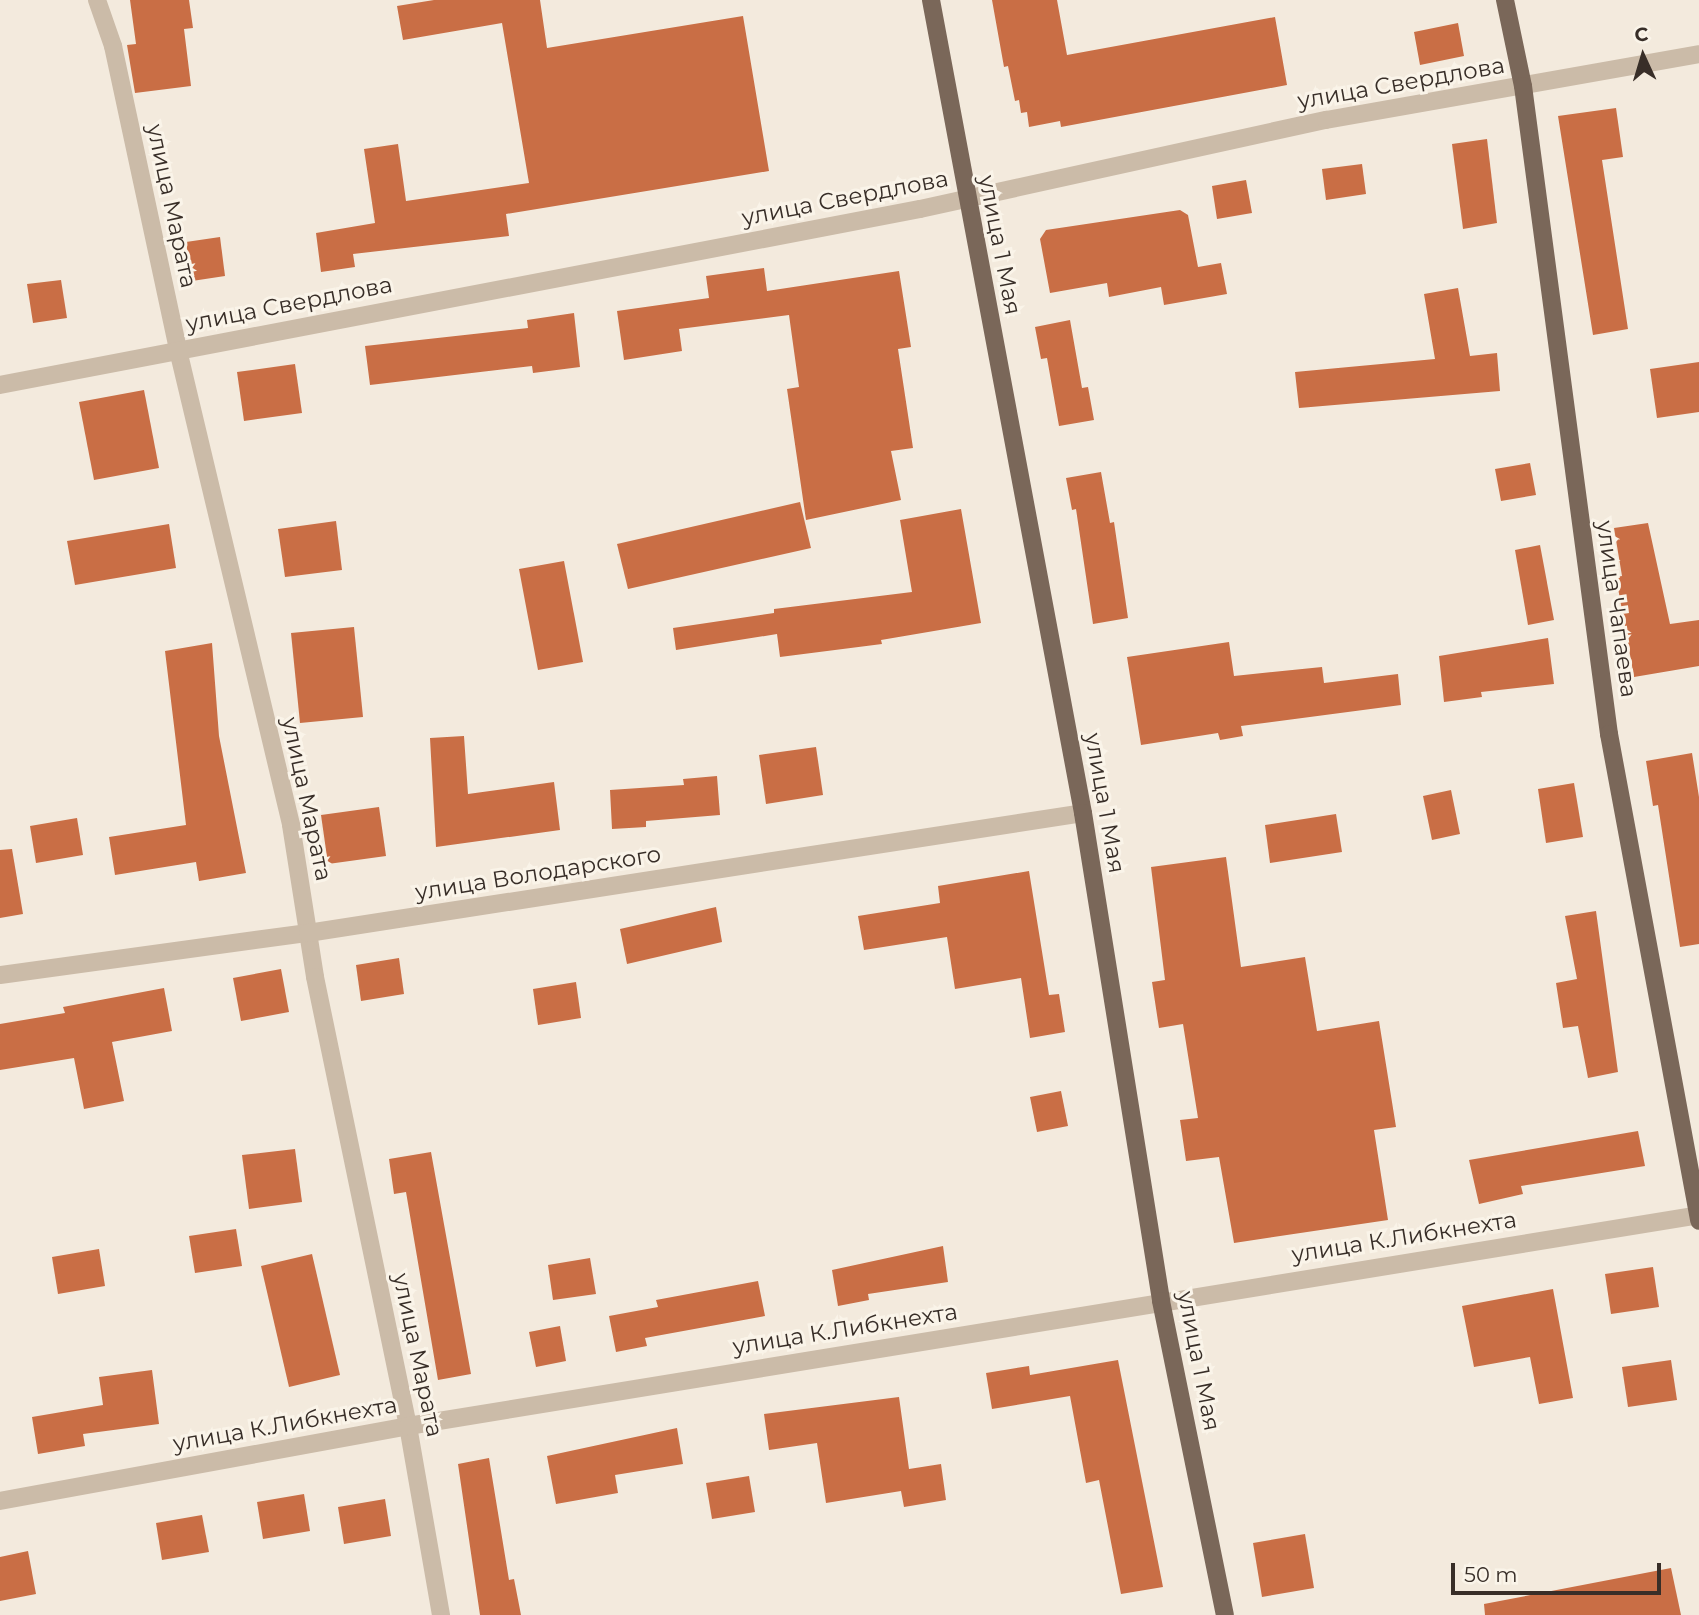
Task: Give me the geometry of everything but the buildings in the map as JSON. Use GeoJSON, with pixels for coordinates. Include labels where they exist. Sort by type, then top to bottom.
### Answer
{"type":"FeatureCollection","features":[{"type":"Feature","properties":{"kind":"main road","name":"улица 1 Мая"},"geometry":{"type":"LineString","coordinates":[[931,0],[966,199],[1083,813],[1161,1301],[1225,1615]]}},
{"type":"Feature","properties":{"kind":"main road","name":"улица Чапаева"},"geometry":{"type":"LineString","coordinates":[[1505,0],[1523,86],[1609,734],[1699,1217]]}},
{"type":"Feature","properties":{"kind":"street","name":"улица Марата"},"geometry":{"type":"LineString","coordinates":[[97,0],[113,46],[178,350],[291,825],[308,933],[408,1426],[441,1615]]}},
{"type":"Feature","properties":{"kind":"street","name":"улица Свердлова"},"geometry":{"type":"LineString","coordinates":[[0,386],[966,199],[1326,120],[1699,54]]}},
{"type":"Feature","properties":{"kind":"street","name":"улица Володарского"},"geometry":{"type":"LineString","coordinates":[[0,975],[308,933],[1083,813]]}},
{"type":"Feature","properties":{"kind":"street","name":"улица К.Либкнехта"},"geometry":{"type":"LineString","coordinates":[[0,1501],[408,1426],[1161,1301],[1699,1217]]}}]}
